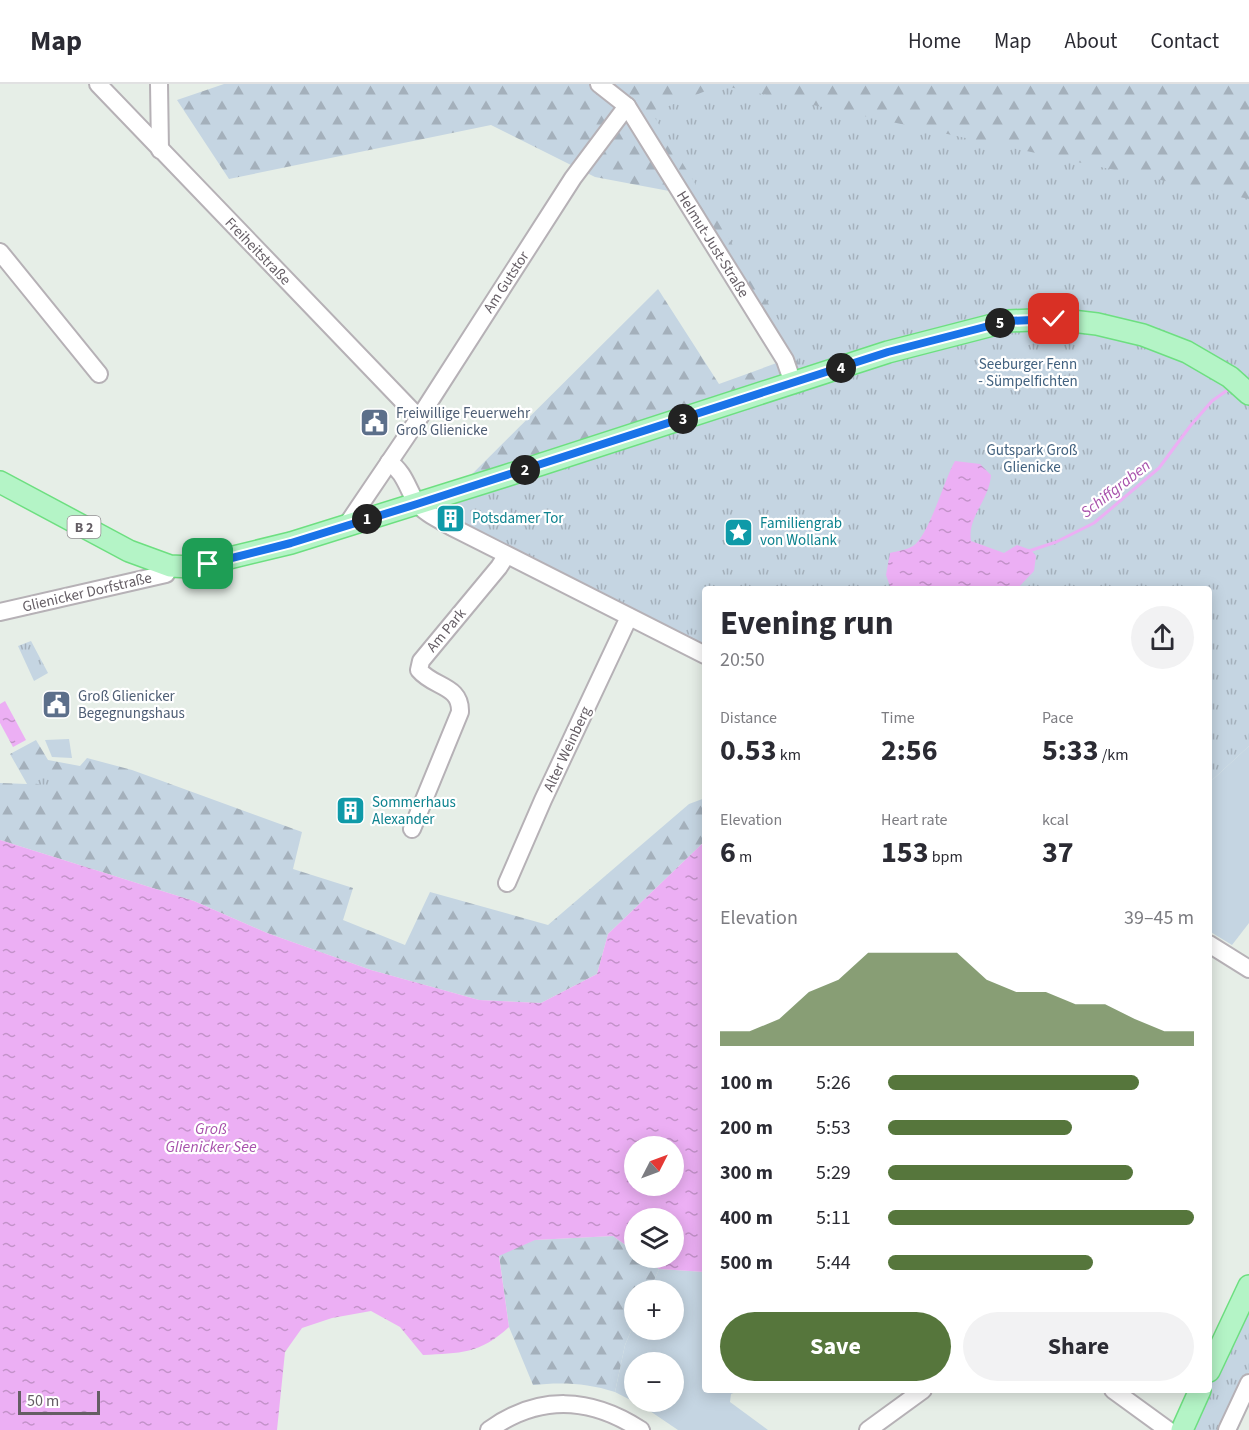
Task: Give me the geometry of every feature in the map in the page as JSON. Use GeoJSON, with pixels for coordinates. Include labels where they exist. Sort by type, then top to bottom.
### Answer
{"type":"FeatureCollection","features":[{"type":"Feature","properties":{"kind":"main road","name":"B 2"},"geometry":{"type":"LineString","coordinates":[[0,482],[129,551],[170,566],[192,567],[346,526],[888,352],[1008,321],[1054,319],[1097,324],[1143,335],[1187,352],[1230,378],[1249,394]]}},
{"type":"Feature","properties":{"kind":"main road"},"geometry":{"type":"LineString","coordinates":[[1212,1365],[1249,1286]]}},
{"type":"Feature","properties":{"kind":"main road"},"geometry":{"type":"LineString","coordinates":[[1182,1430],[1199,1393]]}},
{"type":"Feature","properties":{"kind":"street","name":"Freiheitstraße"},"geometry":{"type":"LineString","coordinates":[[98,84],[419,418]]}},
{"type":"Feature","properties":{"kind":"street"},"geometry":{"type":"LineString","coordinates":[[159,84],[160,150]]}},
{"type":"Feature","properties":{"kind":"street","name":"Helmut-Just-Straße"},"geometry":{"type":"LineString","coordinates":[[599,84],[627,106],[785,360],[793,383]]}},
{"type":"Feature","properties":{"kind":"street","name":"Am Gutstor"},"geometry":{"type":"LineString","coordinates":[[346,526],[419,418],[573,178],[627,106]]}},
{"type":"Feature","properties":{"kind":"street"},"geometry":{"type":"LineString","coordinates":[[0,252],[99,374]]}},
{"type":"Feature","properties":{"kind":"street"},"geometry":{"type":"LineString","coordinates":[[389,462],[399,468],[417,504],[431,515],[506,556],[702,654]]}},
{"type":"Feature","properties":{"kind":"street","name":"Am Park"},"geometry":{"type":"LineString","coordinates":[[412,829],[460,712],[461,700],[456,694],[424,676],[419,670],[421,661],[506,556]]}},
{"type":"Feature","properties":{"kind":"street","name":"Glienicker Dorfstraße"},"geometry":{"type":"LineString","coordinates":[[0,612],[166,574],[170,566]]}},
{"type":"Feature","properties":{"kind":"street","name":"Alter Weinberg"},"geometry":{"type":"LineString","coordinates":[[507,883],[543,800],[629,617]]}},
{"type":"Feature","properties":{"kind":"street"},"geometry":{"type":"LineString","coordinates":[[1212,946],[1249,969]]}},
{"type":"Feature","properties":{"kind":"street"},"geometry":{"type":"LineString","coordinates":[[1227,1430],[1249,1383]]}},
{"type":"Feature","properties":{"kind":"street"},"geometry":{"type":"LineString","coordinates":[[868,1430],[919,1393]]}},
{"type":"Feature","properties":{"kind":"street"},"geometry":{"type":"LineString","coordinates":[[1117,1393],[1168,1430]]}},
{"type":"Feature","properties":{"kind":"street"},"geometry":{"type":"LineString","coordinates":[[489,1430],[514,1414],[549,1404],[575,1404],[594,1408],[616,1416],[641,1430]]}},
{"type":"Feature","properties":{"kind":"green space","name":"Seeburger Fenn - Sümpelfichten"},"geometry":{"type":"Polygon","coordinates":[[[224,84],[1249,84],[1249,746],[1212,602],[1212,586],[702,586],[702,589],[431,515],[658,289],[719,384],[785,360],[685,194],[595,177],[491,125],[229,179],[177,100],[224,84]]]}},
{"type":"Feature","properties":{"kind":"green space","name":"Seeburger Fenn - Sümpelfichten"},"geometry":{"type":"Polygon","coordinates":[[[720,85],[1249,199],[1249,746],[1212,780],[1212,586],[702,586],[702,653],[445,513],[449,510],[445,506],[808,387],[790,339],[652,113],[720,85]]]}},
{"type":"Feature","properties":{"kind":"green space"},"geometry":{"type":"Polygon","coordinates":[[[31,641],[48,673],[34,681],[18,646],[31,641]]]}},
{"type":"Feature","properties":{"kind":"green space"},"geometry":{"type":"Polygon","coordinates":[[[69,739],[72,758],[52,757],[45,740],[69,739]]]}},
{"type":"Feature","properties":{"kind":"green space"},"geometry":{"type":"Polygon","coordinates":[[[36,740],[48,760],[80,766],[87,758],[132,770],[302,832],[293,869],[353,888],[343,920],[405,945],[430,892],[548,925],[689,804],[702,799],[702,844],[608,934],[597,974],[541,1003],[479,1000],[371,970],[267,933],[194,901],[0,840],[0,783],[27,784],[10,754],[36,740]]]}},
{"type":"Feature","properties":{"kind":"green space"},"geometry":{"type":"Polygon","coordinates":[[[1249,746],[1249,923],[1232,945],[1212,933],[1212,780],[1249,746]]]}},
{"type":"Feature","properties":{"kind":"green space"},"geometry":{"type":"Polygon","coordinates":[[[45,769],[56,775],[54,788],[29,782],[23,770],[45,769]]]}},
{"type":"Feature","properties":{"kind":"green space"},"geometry":{"type":"Polygon","coordinates":[[[613,1236],[624,1244],[624,1268],[659,1269],[654,1280],[624,1280],[624,1340],[627,1340],[615,1392],[574,1384],[533,1385],[509,1327],[499,1255],[534,1240],[613,1236]]]}},
{"type":"Feature","properties":{"kind":"green space"},"geometry":{"type":"Polygon","coordinates":[[[659,1269],[702,1272],[702,1393],[733,1393],[731,1394],[730,1402],[768,1430],[678,1430],[651,1412],[684,1412],[684,1352],[624,1352],[624,1397],[615,1392],[625,1345],[627,1340],[684,1340],[684,1280],[654,1280],[659,1269]]]}},
{"type":"Feature","properties":{"kind":"green space"},"geometry":{"type":"Polygon","coordinates":[[[1249,1300],[1249,1372],[1222,1430],[1195,1430],[1190,1427],[1206,1393],[1212,1393],[1212,1380],[1249,1300]]]}},
{"type":"Feature","properties":{"kind":"water"},"geometry":{"type":"Polygon","coordinates":[[[955,461],[980,464],[991,475],[986,493],[972,524],[971,541],[1004,553],[1017,545],[1031,550],[1036,556],[1034,571],[1020,586],[890,586],[886,575],[890,553],[911,547],[919,540],[955,461]]]}},
{"type":"Feature","properties":{"kind":"water"},"geometry":{"type":"Polygon","coordinates":[[[5,701],[26,740],[13,747],[0,723],[0,704],[5,701]]]}},
{"type":"Feature","properties":{"kind":"water","name":"Groß Glienicker See"},"geometry":{"type":"Polygon","coordinates":[[[0,840],[194,901],[267,933],[371,970],[479,1000],[541,1003],[597,974],[608,934],[702,844],[702,1272],[658,1268],[684,1268],[684,1208],[624,1208],[624,1244],[613,1236],[535,1240],[499,1256],[509,1327],[479,1347],[459,1352],[423,1355],[400,1327],[371,1311],[332,1318],[302,1328],[285,1352],[277,1430],[0,1430],[0,840]]]}},
{"type":"Feature","properties":{"kind":"waterway","name":"Schiffgraben"},"geometry":{"type":"LineString","coordinates":[[1029,551],[1056,542],[1094,523],[1159,468],[1212,401],[1229,389]]}},
{"type":"Feature","properties":{"kind":"place","name":"Freiwillige Feuerwehr Groß Glienicke"},"geometry":{"type":"Point","coordinates":[375,422]}},
{"type":"Feature","properties":{"kind":"place","name":"Potsdamer Tor"},"geometry":{"type":"Point","coordinates":[451,518]}},
{"type":"Feature","properties":{"kind":"place","name":"Familiengrab von Wollank"},"geometry":{"type":"Point","coordinates":[739,532]}},
{"type":"Feature","properties":{"kind":"place","name":"Groß Glienicker Begegnungshaus"},"geometry":{"type":"Point","coordinates":[57,705]}},
{"type":"Feature","properties":{"kind":"place","name":"Sommerhaus Alexander"},"geometry":{"type":"Point","coordinates":[351,811]}},
{"type":"Feature","properties":{"kind":"route"},"geometry":{"type":"LineString","coordinates":[[208,564],[291,543],[417,504],[888,352],[1008,321],[1054,319]]}},
{"type":"Feature","properties":{"kind":"park label","name":"Gutspark Groß Glienicke"},"geometry":{"type":"Point","coordinates":[1032,458]}}]}
